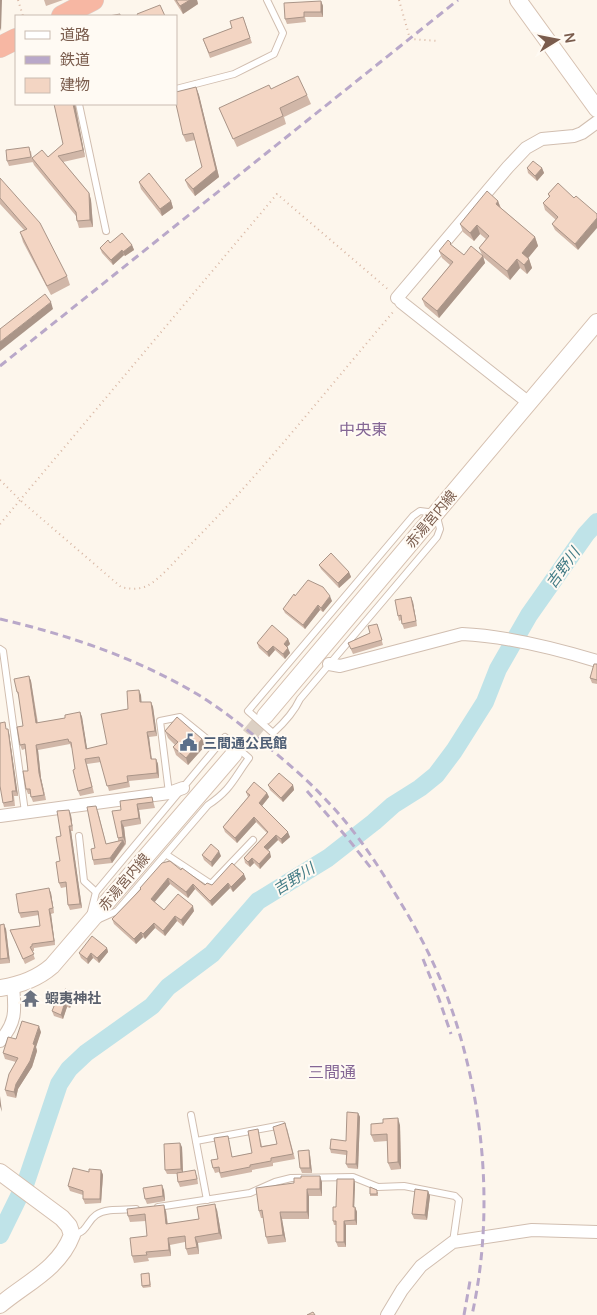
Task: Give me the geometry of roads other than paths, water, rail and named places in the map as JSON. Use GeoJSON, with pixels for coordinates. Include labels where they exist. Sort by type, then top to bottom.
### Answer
{"type":"FeatureCollection","features":[{"type":"Feature","properties":{"kind":"highway"},"geometry":{"type":"LineString","coordinates":[[64,15],[93,0]]}},
{"type":"Feature","properties":{"kind":"highway"},"geometry":{"type":"LineString","coordinates":[[0,47],[15,40]]}},
{"type":"Feature","properties":{"kind":"main road"},"geometry":{"type":"LineString","coordinates":[[518,0],[597,109]]}},
{"type":"Feature","properties":{"kind":"main road","name":"赤湯宮内線"},"geometry":{"type":"LineString","coordinates":[[265,716],[597,322]]}},
{"type":"Feature","properties":{"kind":"main road","name":"赤湯宮内線"},"geometry":{"type":"LineString","coordinates":[[7,987],[34,979],[42,974],[66,950],[234,754]]}},
{"type":"Feature","properties":{"kind":"main road"},"geometry":{"type":"LineString","coordinates":[[0,1172],[47,1206],[65,1222],[72,1236],[68,1247],[59,1259],[44,1273],[0,1305]]}},
{"type":"Feature","properties":{"kind":"street"},"geometry":{"type":"LineString","coordinates":[[529,403],[399,300],[508,167],[526,148],[542,138],[574,136],[582,133],[597,122]]}},
{"type":"Feature","properties":{"kind":"street"},"geometry":{"type":"LineString","coordinates":[[329,664],[340,666],[462,634],[478,635],[564,651],[597,661]]}},
{"type":"Feature","properties":{"kind":"street"},"geometry":{"type":"LineString","coordinates":[[0,816],[168,793],[183,788]]}},
{"type":"Feature","properties":{"kind":"street"},"geometry":{"type":"LineString","coordinates":[[0,1040],[9,1030],[15,1014],[7,987]]}},
{"type":"Feature","properties":{"kind":"street"},"geometry":{"type":"LineString","coordinates":[[387,1315],[402,1290],[420,1266],[453,1242],[532,1230],[597,1232]]}},
{"type":"Feature","properties":{"kind":"lane"},"geometry":{"type":"LineString","coordinates":[[178,88],[234,74],[274,54],[283,33],[267,0]]}},
{"type":"Feature","properties":{"kind":"lane"},"geometry":{"type":"LineString","coordinates":[[79,105],[106,231]]}},
{"type":"Feature","properties":{"kind":"lane"},"geometry":{"type":"LineString","coordinates":[[420,511],[436,513],[440,529],[436,537],[300,699],[283,724],[273,733],[248,711],[413,516],[420,511]]}},
{"type":"Feature","properties":{"kind":"lane"},"geometry":{"type":"LineString","coordinates":[[0,649],[3,651],[25,812]]}},
{"type":"Feature","properties":{"kind":"lane"},"geometry":{"type":"LineString","coordinates":[[168,793],[160,721],[180,717],[217,747]]}},
{"type":"Feature","properties":{"kind":"lane"},"geometry":{"type":"LineString","coordinates":[[225,737],[249,758],[236,779],[222,796],[208,805],[117,911],[88,924],[96,892],[225,737]]}},
{"type":"Feature","properties":{"kind":"lane"},"geometry":{"type":"LineString","coordinates":[[79,836],[84,881],[96,892]]}},
{"type":"Feature","properties":{"kind":"lane"},"geometry":{"type":"LineString","coordinates":[[167,855],[211,884],[253,840]]}},
{"type":"Feature","properties":{"kind":"lane"},"geometry":{"type":"LineString","coordinates":[[191,1115],[206,1200]]}},
{"type":"Feature","properties":{"kind":"lane"},"geometry":{"type":"LineString","coordinates":[[196,1142],[282,1125]]}},
{"type":"Feature","properties":{"kind":"lane"},"geometry":{"type":"LineString","coordinates":[[155,1207],[250,1193],[275,1182],[292,1178],[352,1177],[378,1188],[404,1186],[455,1196],[459,1200],[453,1242]]}},
{"type":"Feature","properties":{"kind":"lane"},"geometry":{"type":"LineString","coordinates":[[72,1236],[81,1233],[88,1227],[93,1217],[99,1213],[146,1208]]}},
{"type":"Feature","properties":{"kind":"waterway","name":"吉野川"},"geometry":{"type":"LineString","coordinates":[[0,1235],[26,1182],[59,1084],[69,1069],[86,1053],[152,1006],[168,987],[212,954],[258,901],[328,858],[393,805],[420,788],[436,775],[454,751],[485,702],[498,669],[529,615],[586,534],[597,522]]}},
{"type":"Feature","properties":{"kind":"tunnel"},"geometry":{"type":"LineString","coordinates":[[234,754],[265,716]]}},
{"type":"Feature","properties":{"kind":"railway"},"geometry":{"type":"LineString","coordinates":[[0,366],[458,0]]}},
{"type":"Feature","properties":{"kind":"railway"},"geometry":{"type":"LineString","coordinates":[[0,619],[51,632],[102,649],[150,669],[205,699],[245,728],[303,777],[336,811],[369,853],[407,913],[435,968],[460,1034],[470,1073],[482,1154],[484,1195],[479,1276],[472,1315]]}},
{"type":"Feature","properties":{"kind":"railway"},"geometry":{"type":"LineString","coordinates":[[307,791],[371,868]]}},
{"type":"Feature","properties":{"kind":"railway"},"geometry":{"type":"LineString","coordinates":[[423,959],[451,1034]]}},
{"type":"Feature","properties":{"kind":"railway"},"geometry":{"type":"LineString","coordinates":[[464,1315],[470,1281]]}},
{"type":"Feature","properties":{"kind":"place","name":"三間通公民館"},"geometry":{"type":"Point","coordinates":[189,743]}},
{"type":"Feature","properties":{"kind":"place","name":"蝦夷神社"},"geometry":{"type":"Point","coordinates":[31,998]}},
{"type":"Feature","properties":{"kind":"district","name":"中央東"},"geometry":{"type":"Point","coordinates":[363,429]}},
{"type":"Feature","properties":{"kind":"district","name":"三間通"},"geometry":{"type":"Point","coordinates":[332,1072]}}]}
